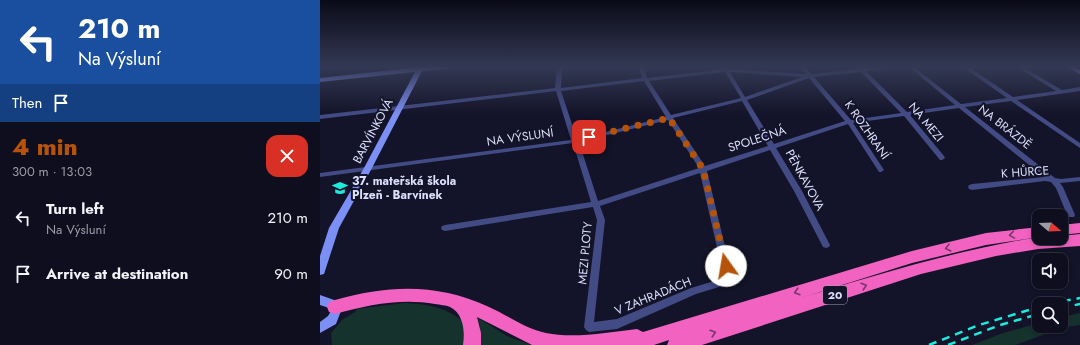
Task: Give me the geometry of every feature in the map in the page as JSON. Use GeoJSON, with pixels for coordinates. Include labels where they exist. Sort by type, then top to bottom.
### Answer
{"type":"FeatureCollection","features":[{"type":"Feature","properties":{"kind":"highway"},"geometry":{"type":"LineString","coordinates":[[1068,229],[1080,228]]}},
{"type":"Feature","properties":{"kind":"highway","name":"20"},"geometry":{"type":"LineString","coordinates":[[627,345],[891,264],[991,244],[1032,234]]}},
{"type":"Feature","properties":{"kind":"highway","name":"20"},"geometry":{"type":"LineString","coordinates":[[676,345],[921,268],[991,244],[1080,240]]}},
{"type":"Feature","properties":{"kind":"highway"},"geometry":{"type":"LineString","coordinates":[[335,307],[369,298],[401,294],[431,295],[480,310],[531,338],[548,343],[567,345],[598,343],[622,338],[654,336]]}},
{"type":"Feature","properties":{"kind":"highway"},"geometry":{"type":"LineString","coordinates":[[454,301],[463,309],[470,320],[473,334],[472,345]]}},
{"type":"Feature","properties":{"kind":"street","name":"BARVÍNKOVÁ"},"geometry":{"type":"LineString","coordinates":[[320,270],[334,228],[368,168],[412,83]]}},
{"type":"Feature","properties":{"kind":"street","name":"MEZI PLOTY"},"geometry":{"type":"LineString","coordinates":[[558,83],[558,89],[601,220],[589,328]]}},
{"type":"Feature","properties":{"kind":"street"},"geometry":{"type":"LineString","coordinates":[[320,117],[609,83]]}},
{"type":"Feature","properties":{"kind":"street","name":"V ZAHRADÁCH"},"geometry":{"type":"LineString","coordinates":[[589,328],[617,324],[694,291],[729,280],[703,169],[648,83]]}},
{"type":"Feature","properties":{"kind":"street","name":"PĚNKAVOVA"},"geometry":{"type":"LineString","coordinates":[[735,83],[798,191],[826,245]]}},
{"type":"Feature","properties":{"kind":"street","name":"NA VÝSLUNÍ"},"geometry":{"type":"LineString","coordinates":[[320,175],[576,140],[744,99],[790,83]]}},
{"type":"Feature","properties":{"kind":"street","name":"K ROZHRANÍ"},"geometry":{"type":"LineString","coordinates":[[817,83],[850,122],[881,170]]}},
{"type":"Feature","properties":{"kind":"street","name":"NA MEZI"},"geometry":{"type":"LineString","coordinates":[[875,83],[906,114],[942,158]]}},
{"type":"Feature","properties":{"kind":"street","name":"NA BRÁZDĚ"},"geometry":{"type":"LineString","coordinates":[[931,83],[1053,180],[1059,187],[1071,215]]}},
{"type":"Feature","properties":{"kind":"street"},"geometry":{"type":"LineString","coordinates":[[989,83],[1080,146]]}},
{"type":"Feature","properties":{"kind":"street"},"geometry":{"type":"LineString","coordinates":[[1047,83],[1062,92]]}},
{"type":"Feature","properties":{"kind":"street","name":"SPOLEČNÁ"},"geometry":{"type":"LineString","coordinates":[[445,228],[596,204],[850,122],[1080,89]]}},
{"type":"Feature","properties":{"kind":"street","name":"K HŮRCE"},"geometry":{"type":"LineString","coordinates":[[972,187],[1045,179],[1080,179]]}},
{"type":"Feature","properties":{"kind":"street"},"geometry":{"type":"LineString","coordinates":[[320,300],[330,302],[335,307],[336,312],[334,318],[320,328]]}},
{"type":"Feature","properties":{"kind":"green space"},"geometry":{"type":"Polygon","coordinates":[[[404,303],[435,307],[456,316],[463,321],[466,345],[332,345],[331,333],[342,320],[355,312],[357,309],[404,303]]]}},
{"type":"Feature","properties":{"kind":"green space"},"geometry":{"type":"Polygon","coordinates":[[[1080,313],[1080,325],[1068,327],[1068,316],[1080,313]]]}},
{"type":"Feature","properties":{"kind":"green space"},"geometry":{"type":"Polygon","coordinates":[[[478,318],[507,336],[531,345],[480,345],[480,326],[478,318]]]}},
{"type":"Feature","properties":{"kind":"green space"},"geometry":{"type":"Polygon","coordinates":[[[1032,325],[1032,333],[1048,333],[1015,345],[972,345],[1003,333],[1032,325]]]}},
{"type":"Feature","properties":{"kind":"railway"},"geometry":{"type":"LineString","coordinates":[[1068,300],[1080,298]]}},
{"type":"Feature","properties":{"kind":"railway"},"geometry":{"type":"LineString","coordinates":[[1068,307],[1080,304]]}},
{"type":"Feature","properties":{"kind":"railway"},"geometry":{"type":"LineString","coordinates":[[929,345],[979,325],[1032,309]]}},
{"type":"Feature","properties":{"kind":"railway"},"geometry":{"type":"LineString","coordinates":[[948,345],[1000,325],[1032,316]]}},
{"type":"Feature","properties":{"kind":"place","name":"37. mateřská škola Plzeň - Barvínek"},"geometry":{"type":"Point","coordinates":[340,188]}},
{"type":"Feature","properties":{"kind":"route"},"geometry":{"type":"LineString","coordinates":[[589,137],[669,118],[703,169],[726,266]]}}]}
